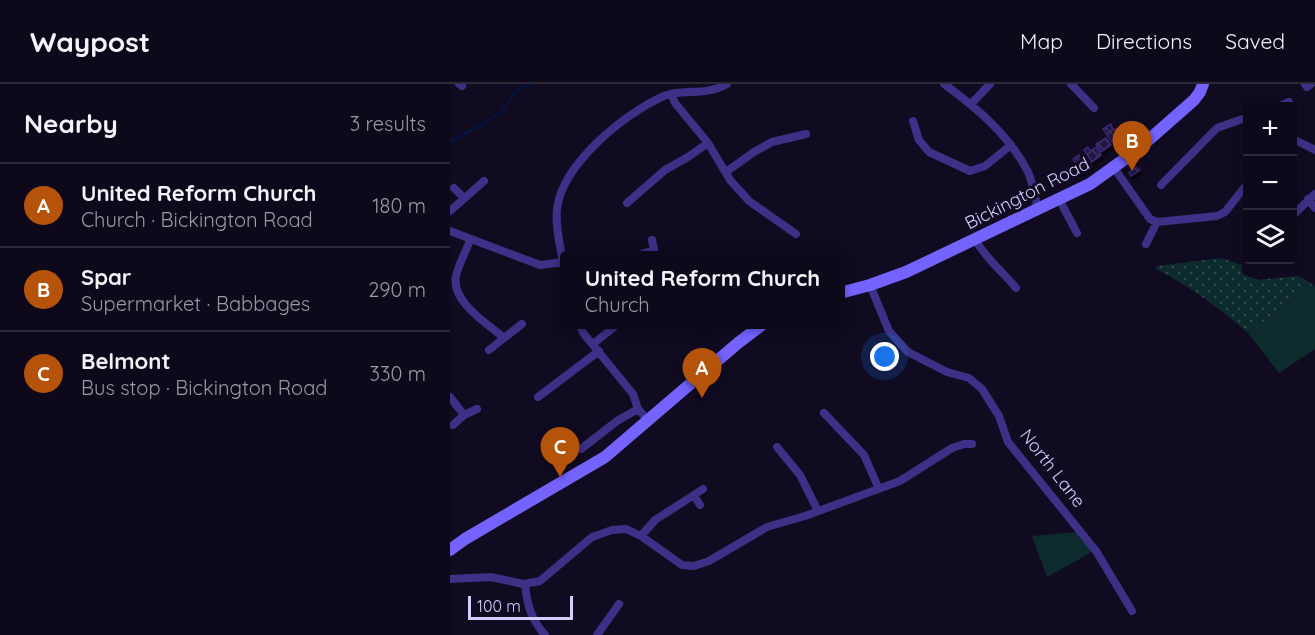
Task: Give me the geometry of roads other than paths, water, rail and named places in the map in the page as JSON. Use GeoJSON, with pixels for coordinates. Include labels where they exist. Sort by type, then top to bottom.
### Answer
{"type":"FeatureCollection","features":[{"type":"Feature","properties":{"kind":"main road","name":"Bickington Road"},"geometry":{"type":"LineString","coordinates":[[845,292],[906,272],[1090,184],[1136,151],[1194,100],[1203,84]]}},
{"type":"Feature","properties":{"kind":"main road"},"geometry":{"type":"LineString","coordinates":[[450,550],[605,457],[756,329]]}},
{"type":"Feature","properties":{"kind":"street"},"geometry":{"type":"LineString","coordinates":[[562,251],[556,210],[561,189],[577,165],[601,138],[665,96],[699,93],[727,84]]}},
{"type":"Feature","properties":{"kind":"street"},"geometry":{"type":"LineString","coordinates":[[944,84],[971,104],[1011,145],[1029,174],[1038,209]]}},
{"type":"Feature","properties":{"kind":"street"},"geometry":{"type":"LineString","coordinates":[[971,104],[990,84]]}},
{"type":"Feature","properties":{"kind":"street"},"geometry":{"type":"LineString","coordinates":[[1071,84],[1094,108]]}},
{"type":"Feature","properties":{"kind":"street"},"geometry":{"type":"LineString","coordinates":[[671,94],[675,103],[708,142],[730,180],[749,201],[796,234]]}},
{"type":"Feature","properties":{"kind":"street"},"geometry":{"type":"LineString","coordinates":[[1161,185],[1217,128],[1243,119]]}},
{"type":"Feature","properties":{"kind":"street"},"geometry":{"type":"LineString","coordinates":[[913,121],[919,140],[928,152],[970,171],[985,166],[1011,145]]}},
{"type":"Feature","properties":{"kind":"street"},"geometry":{"type":"LineString","coordinates":[[726,172],[772,142],[806,134]]}},
{"type":"Feature","properties":{"kind":"street"},"geometry":{"type":"LineString","coordinates":[[1297,140],[1315,150]]}},
{"type":"Feature","properties":{"kind":"street"},"geometry":{"type":"LineString","coordinates":[[627,203],[664,170],[688,157],[708,142]]}},
{"type":"Feature","properties":{"kind":"street"},"geometry":{"type":"LineString","coordinates":[[1114,168],[1150,219],[1157,222],[1217,216],[1225,212],[1243,188]]}},
{"type":"Feature","properties":{"kind":"street"},"geometry":{"type":"LineString","coordinates":[[450,211],[484,181]]}},
{"type":"Feature","properties":{"kind":"street"},"geometry":{"type":"LineString","coordinates":[[454,188],[464,198]]}},
{"type":"Feature","properties":{"kind":"street"},"geometry":{"type":"LineString","coordinates":[[1312,196],[1315,208]]}},
{"type":"Feature","properties":{"kind":"street"},"geometry":{"type":"LineString","coordinates":[[1297,211],[1312,196]]}},
{"type":"Feature","properties":{"kind":"street"},"geometry":{"type":"LineString","coordinates":[[1059,199],[1077,233]]}},
{"type":"Feature","properties":{"kind":"street"},"geometry":{"type":"LineString","coordinates":[[1146,244],[1157,222]]}},
{"type":"Feature","properties":{"kind":"street"},"geometry":{"type":"LineString","coordinates":[[450,231],[540,265],[560,264]]}},
{"type":"Feature","properties":{"kind":"street"},"geometry":{"type":"LineString","coordinates":[[975,239],[980,248],[1016,288]]}},
{"type":"Feature","properties":{"kind":"street"},"geometry":{"type":"LineString","coordinates":[[470,240],[456,276],[456,289],[466,305],[504,338]]}},
{"type":"Feature","properties":{"kind":"street","name":"North Lane"},"geometry":{"type":"LineString","coordinates":[[870,285],[890,331],[908,352],[947,372],[969,378],[982,389],[999,416],[1008,442],[1096,551],[1132,611]]}},
{"type":"Feature","properties":{"kind":"street"},"geometry":{"type":"LineString","coordinates":[[489,350],[522,324]]}},
{"type":"Feature","properties":{"kind":"street"},"geometry":{"type":"LineString","coordinates":[[582,329],[633,394],[638,409],[648,420]]}},
{"type":"Feature","properties":{"kind":"street"},"geometry":{"type":"LineString","coordinates":[[538,397],[596,348],[613,329]]}},
{"type":"Feature","properties":{"kind":"street"},"geometry":{"type":"LineString","coordinates":[[450,397],[464,415]]}},
{"type":"Feature","properties":{"kind":"street"},"geometry":{"type":"LineString","coordinates":[[453,425],[464,415],[477,409]]}},
{"type":"Feature","properties":{"kind":"street"},"geometry":{"type":"LineString","coordinates":[[581,449],[617,421],[638,409]]}},
{"type":"Feature","properties":{"kind":"street"},"geometry":{"type":"LineString","coordinates":[[824,413],[864,455],[879,489]]}},
{"type":"Feature","properties":{"kind":"street"},"geometry":{"type":"LineString","coordinates":[[450,579],[490,577],[525,584],[540,581],[592,537],[612,530],[627,529],[641,536],[682,565],[694,566],[709,561],[767,527],[900,481],[952,448],[972,444]]}},
{"type":"Feature","properties":{"kind":"street"},"geometry":{"type":"LineString","coordinates":[[777,447],[800,475],[818,511]]}},
{"type":"Feature","properties":{"kind":"street"},"geometry":{"type":"LineString","coordinates":[[641,536],[655,520],[703,489]]}},
{"type":"Feature","properties":{"kind":"street"},"geometry":{"type":"LineString","coordinates":[[694,495],[700,505]]}},
{"type":"Feature","properties":{"kind":"street"},"geometry":{"type":"LineString","coordinates":[[525,584],[531,616],[545,635]]}},
{"type":"Feature","properties":{"kind":"street"},"geometry":{"type":"LineString","coordinates":[[597,635],[619,604]]}},
{"type":"Feature","properties":{"kind":"waterway"},"geometry":{"type":"LineString","coordinates":[[450,142],[502,111],[517,90],[532,84]]}},
{"type":"Feature","properties":{"kind":"place","name":"Spar"},"geometry":{"type":"Point","coordinates":[1132,171]}},
{"type":"Feature","properties":{"kind":"place","name":"United Reform Church"},"geometry":{"type":"Point","coordinates":[702,398]}},
{"type":"Feature","properties":{"kind":"place","name":"Belmont"},"geometry":{"type":"Point","coordinates":[560,477]}}]}
